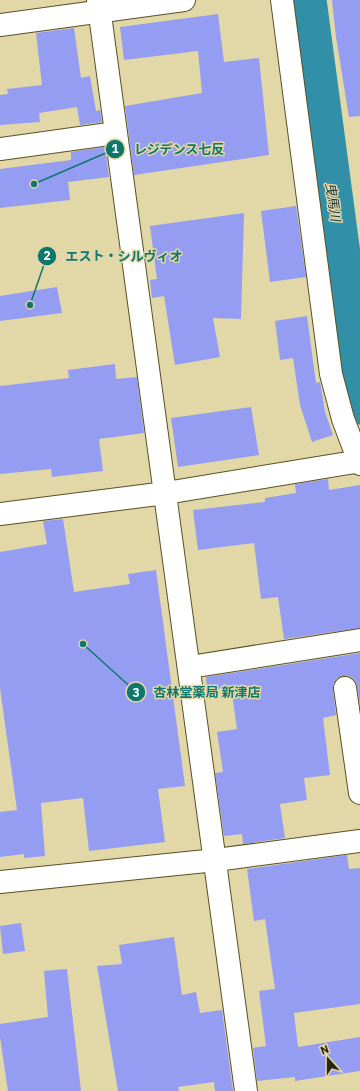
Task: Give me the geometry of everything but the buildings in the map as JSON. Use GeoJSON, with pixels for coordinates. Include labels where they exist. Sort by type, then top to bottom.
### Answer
{"type":"FeatureCollection","features":[{"type":"Feature","properties":{"kind":"street"},"geometry":{"type":"LineString","coordinates":[[0,25],[99,6],[184,0]]}},
{"type":"Feature","properties":{"kind":"street"},"geometry":{"type":"LineString","coordinates":[[0,514],[166,493],[359,463],[343,419],[331,374],[282,0]]}},
{"type":"Feature","properties":{"kind":"street"},"geometry":{"type":"LineString","coordinates":[[99,6],[190,667],[246,1091]]}},
{"type":"Feature","properties":{"kind":"street"},"geometry":{"type":"LineString","coordinates":[[0,148],[116,133]]}},
{"type":"Feature","properties":{"kind":"street"},"geometry":{"type":"LineString","coordinates":[[190,667],[360,640]]}},
{"type":"Feature","properties":{"kind":"street"},"geometry":{"type":"LineString","coordinates":[[345,688],[360,794]]}},
{"type":"Feature","properties":{"kind":"street"},"geometry":{"type":"LineString","coordinates":[[0,882],[216,860],[360,841]]}},
{"type":"Feature","properties":{"kind":"waterway","name":"曳馬川"},"geometry":{"type":"LineString","coordinates":[[306,0],[360,404]]}},
{"type":"Feature","properties":{"kind":"place","name":"レジデンス七反"},"geometry":{"type":"Point","coordinates":[34,184]}},
{"type":"Feature","properties":{"kind":"place","name":"エスト・シルヴィオ"},"geometry":{"type":"Point","coordinates":[30,305]}},
{"type":"Feature","properties":{"kind":"place","name":"杏林堂薬局 新津店"},"geometry":{"type":"Point","coordinates":[83,644]}}]}
